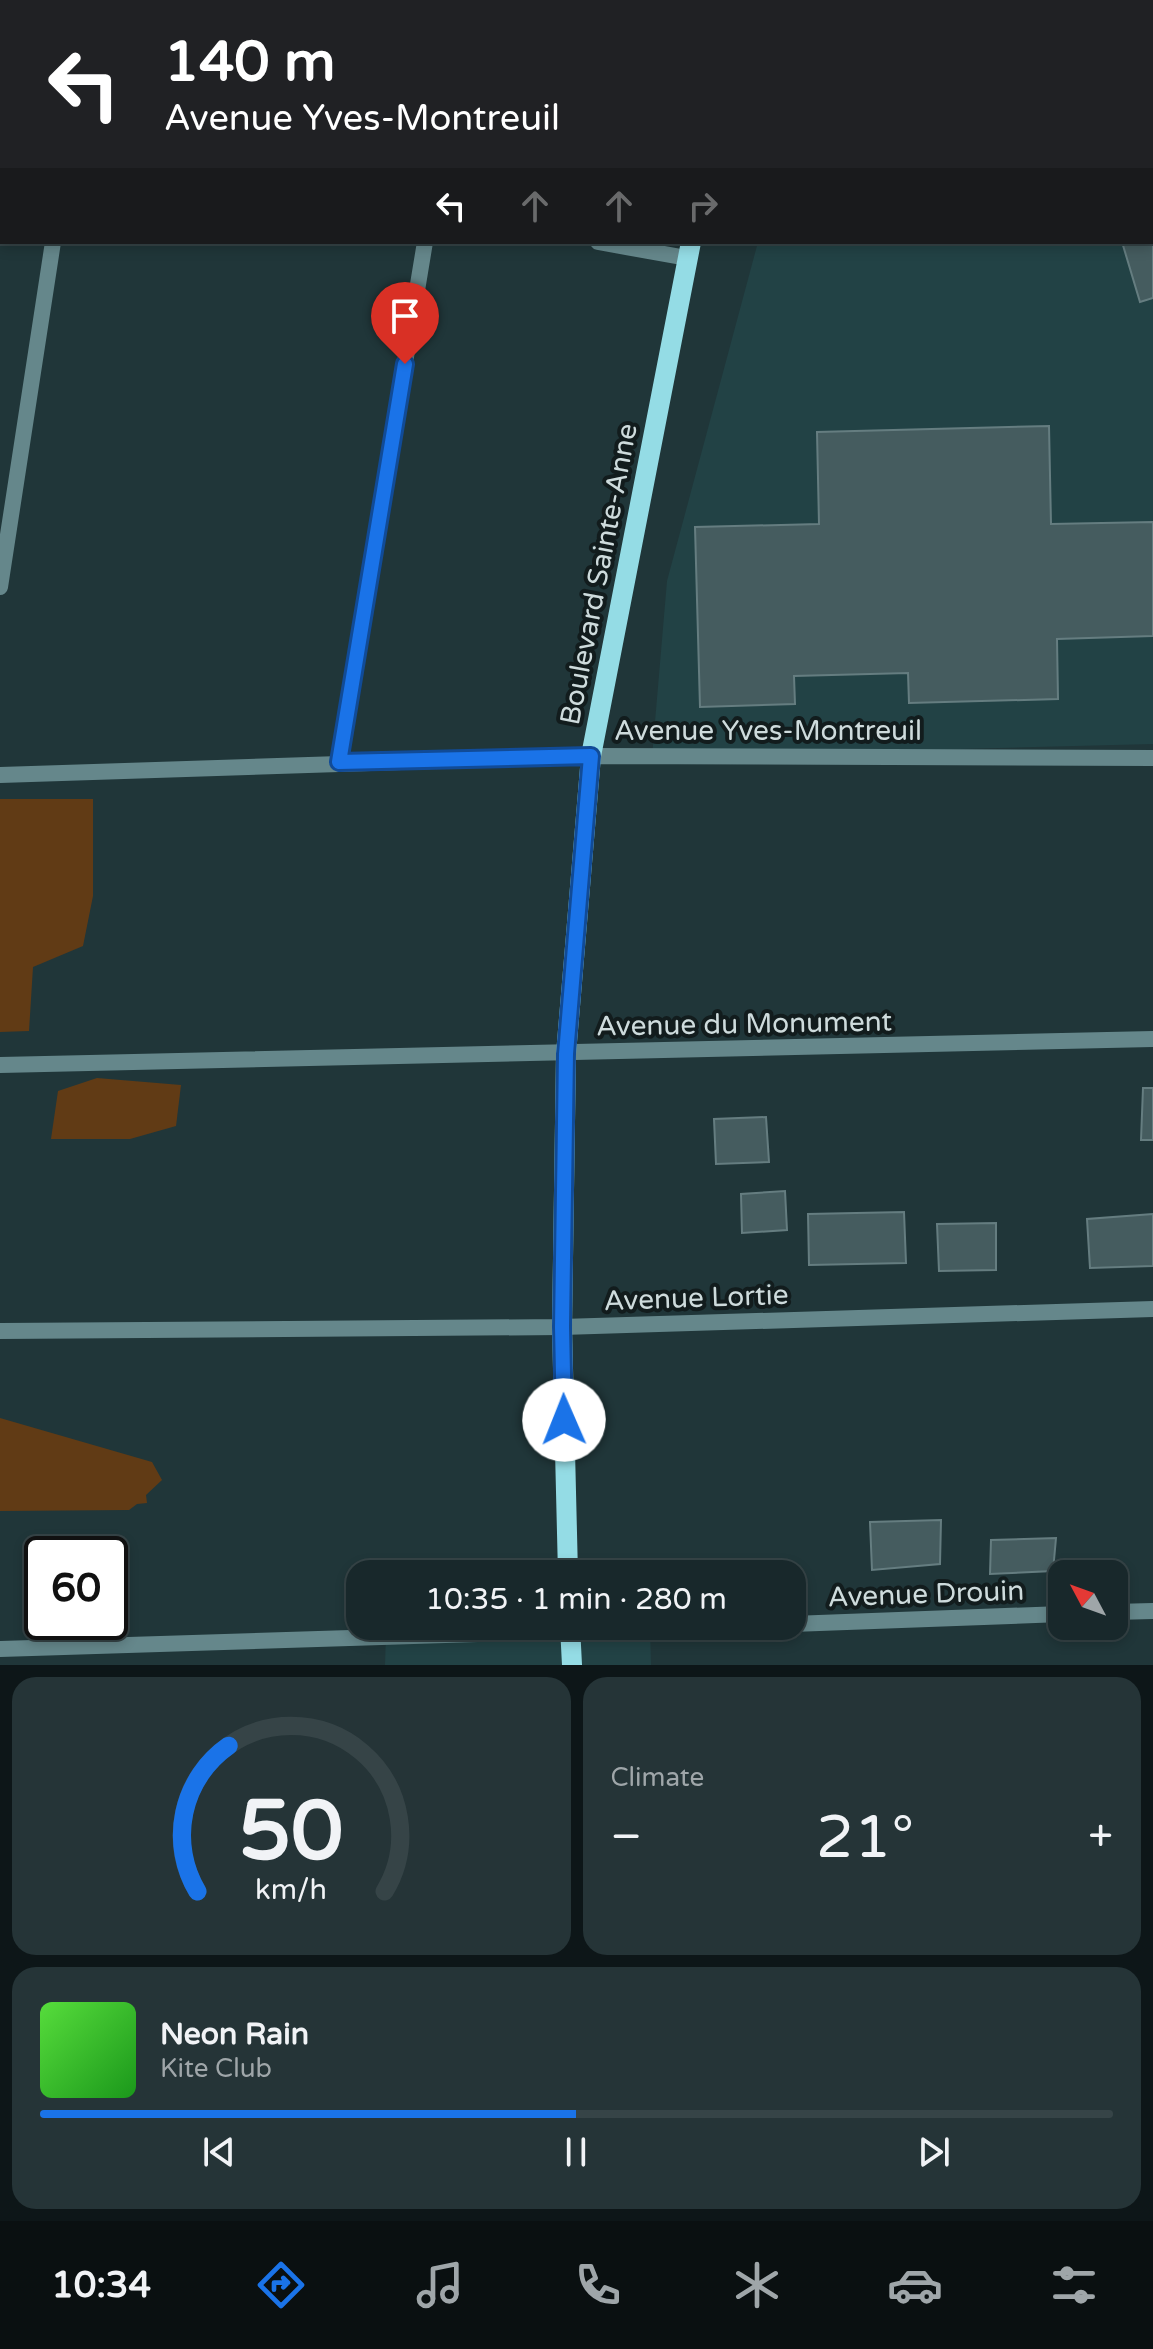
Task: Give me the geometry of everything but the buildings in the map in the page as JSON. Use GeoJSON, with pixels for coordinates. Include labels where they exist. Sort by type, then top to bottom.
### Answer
{"type":"FeatureCollection","features":[{"type":"Feature","properties":{"kind":"main road","name":"Boulevard Sainte-Anne"},"geometry":{"type":"LineString","coordinates":[[568,1560],[562,1327],[566,1054],[591,756],[690,247]]}},
{"type":"Feature","properties":{"kind":"main road"},"geometry":{"type":"LineString","coordinates":[[571,1640],[572,1665]]}},
{"type":"Feature","properties":{"kind":"street"},"geometry":{"type":"LineString","coordinates":[[0,587],[53,244]]}},
{"type":"Feature","properties":{"kind":"street"},"geometry":{"type":"LineString","coordinates":[[339,762],[425,244]]}},
{"type":"Feature","properties":{"kind":"street"},"geometry":{"type":"LineString","coordinates":[[635,244],[690,247]]}},
{"type":"Feature","properties":{"kind":"street","name":"Avenue Yves-Montreuil"},"geometry":{"type":"LineString","coordinates":[[0,775],[591,756],[1153,758]]}},
{"type":"Feature","properties":{"kind":"street","name":"Avenue du Monument"},"geometry":{"type":"LineString","coordinates":[[0,1065],[1153,1039]]}},
{"type":"Feature","properties":{"kind":"street","name":"Avenue Lortie"},"geometry":{"type":"LineString","coordinates":[[0,1331],[562,1327],[1153,1309]]}},
{"type":"Feature","properties":{"kind":"street"},"geometry":{"type":"LineString","coordinates":[[1128,1612],[1153,1611]]}},
{"type":"Feature","properties":{"kind":"street","name":"Avenue Drouin"},"geometry":{"type":"LineString","coordinates":[[806,1623],[1048,1615]]}},
{"type":"Feature","properties":{"kind":"street"},"geometry":{"type":"LineString","coordinates":[[0,1649],[346,1636]]}},
{"type":"Feature","properties":{"kind":"shaded area"},"geometry":{"type":"Polygon","coordinates":[[[757,244],[1153,244],[1153,744],[652,757],[667,581],[757,244]]]}},
{"type":"Feature","properties":{"kind":"shaded area"},"geometry":{"type":"Polygon","coordinates":[[[0,799],[93,799],[93,896],[83,946],[33,967],[29,1031],[0,1032],[0,799]]]}},
{"type":"Feature","properties":{"kind":"shaded area"},"geometry":{"type":"Polygon","coordinates":[[[97,1078],[181,1085],[176,1126],[130,1139],[51,1139],[58,1091],[97,1078]]]}},
{"type":"Feature","properties":{"kind":"shaded area"},"geometry":{"type":"Polygon","coordinates":[[[0,1418],[152,1462],[162,1480],[146,1495],[147,1503],[137,1504],[129,1510],[0,1511],[0,1418]]]}},
{"type":"Feature","properties":{"kind":"shaded area"},"geometry":{"type":"Polygon","coordinates":[[[386,1640],[650,1640],[651,1665],[385,1665],[386,1640]]]}},
{"type":"Feature","properties":{"kind":"route"},"geometry":{"type":"LineString","coordinates":[[405,364],[339,762],[591,756],[566,1054],[562,1327],[564,1420]]}}]}
